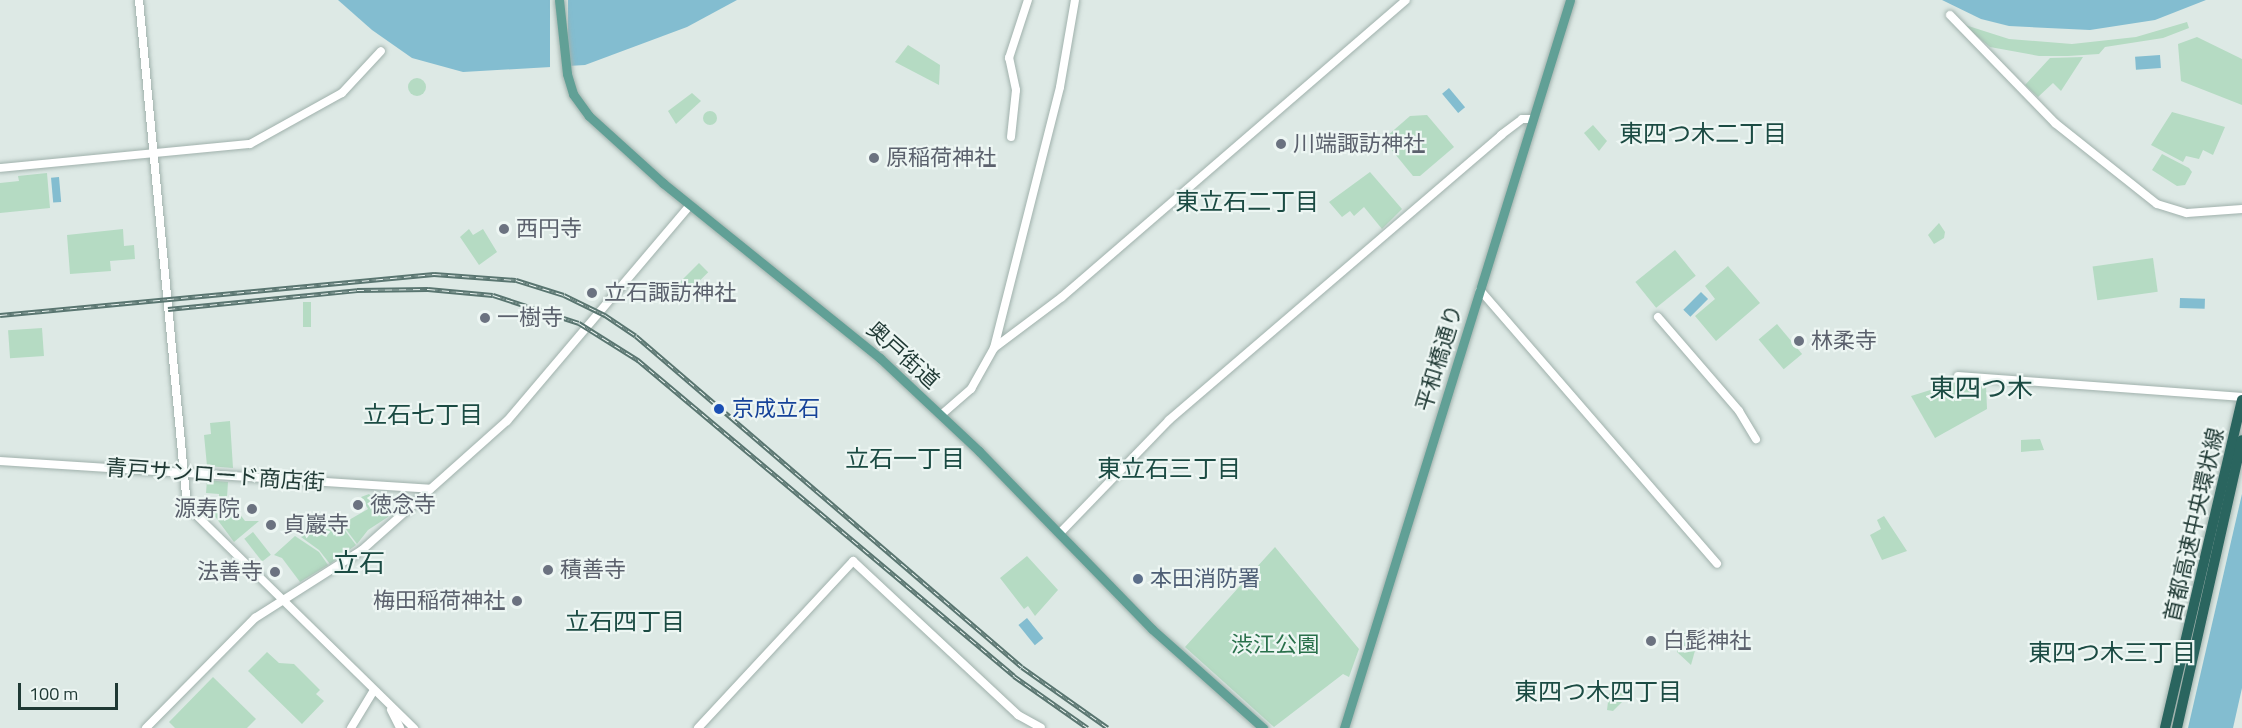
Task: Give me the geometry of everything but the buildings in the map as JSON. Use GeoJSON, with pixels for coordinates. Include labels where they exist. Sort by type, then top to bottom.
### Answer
{"type":"FeatureCollection","features":[{"type":"Feature","properties":{"kind":"highway","name":"首都高速中央環状線"},"geometry":{"type":"LineString","coordinates":[[2165,728],[2192,623],[2242,398]]}},
{"type":"Feature","properties":{"kind":"highway","name":"首都高速中央環状線"},"geometry":{"type":"LineString","coordinates":[[2177,727],[2242,440]]}},
{"type":"Feature","properties":{"kind":"highway"},"geometry":{"type":"LineString","coordinates":[[2158,728],[2192,623]]}},
{"type":"Feature","properties":{"kind":"main road","name":"奥戸街道"},"geometry":{"type":"LineString","coordinates":[[559,0],[566,70],[573,94],[588,116],[690,205],[873,352],[941,415],[1060,533],[1152,629],[1263,728]]}},
{"type":"Feature","properties":{"kind":"main road","name":"平和橋通り"},"geometry":{"type":"LineString","coordinates":[[1344,728],[1570,0]]}},
{"type":"Feature","properties":{"kind":"street"},"geometry":{"type":"LineString","coordinates":[[139,0],[187,506],[414,728]]}},
{"type":"Feature","properties":{"kind":"street"},"geometry":{"type":"LineString","coordinates":[[1011,137],[1016,87],[1009,58],[1028,0]]}},
{"type":"Feature","properties":{"kind":"street"},"geometry":{"type":"LineString","coordinates":[[941,415],[970,389],[994,348],[1060,87],[1075,0]]}},
{"type":"Feature","properties":{"kind":"street"},"geometry":{"type":"LineString","coordinates":[[994,348],[1062,297],[1406,0]]}},
{"type":"Feature","properties":{"kind":"street"},"geometry":{"type":"LineString","coordinates":[[1950,15],[2062,128],[2157,204],[2187,213],[2242,209]]}},
{"type":"Feature","properties":{"kind":"street"},"geometry":{"type":"LineString","coordinates":[[0,168],[253,143],[342,93],[381,51]]}},
{"type":"Feature","properties":{"kind":"street"},"geometry":{"type":"LineString","coordinates":[[1060,533],[1169,420],[1501,135],[1522,119],[1533,119]]}},
{"type":"Feature","properties":{"kind":"street"},"geometry":{"type":"LineString","coordinates":[[146,728],[248,625],[362,550],[507,421],[690,205]]}},
{"type":"Feature","properties":{"kind":"street"},"geometry":{"type":"LineString","coordinates":[[1480,290],[1717,564]]}},
{"type":"Feature","properties":{"kind":"street"},"geometry":{"type":"LineString","coordinates":[[1658,317],[1739,411],[1756,439]]}},
{"type":"Feature","properties":{"kind":"street"},"geometry":{"type":"LineString","coordinates":[[1958,376],[2242,398]]}},
{"type":"Feature","properties":{"kind":"street","name":"青戸サンロード商店街"},"geometry":{"type":"LineString","coordinates":[[0,461],[430,489]]}},
{"type":"Feature","properties":{"kind":"street"},"geometry":{"type":"LineString","coordinates":[[698,728],[853,561],[1018,715],[1041,728]]}},
{"type":"Feature","properties":{"kind":"street"},"geometry":{"type":"LineString","coordinates":[[351,728],[374,690]]}},
{"type":"Feature","properties":{"kind":"street"},"geometry":{"type":"LineString","coordinates":[[389,705],[399,728]]}},
{"type":"Feature","properties":{"kind":"green space"},"geometry":{"type":"Polygon","coordinates":[[[2187,22],[2189,28],[2163,38],[2105,47],[2099,54],[2068,56],[2039,56],[1990,47],[1962,24],[2009,39],[2072,44],[2136,37],[2187,22]]]}},
{"type":"Feature","properties":{"kind":"green space"},"geometry":{"type":"Polygon","coordinates":[[[2197,37],[2242,59],[2242,105],[2181,81],[2178,44],[2197,37]]]}},
{"type":"Feature","properties":{"kind":"green space"},"geometry":{"type":"Polygon","coordinates":[[[908,45],[940,65],[939,85],[895,62],[908,45]]]}},
{"type":"Feature","properties":{"kind":"green space"},"geometry":{"type":"Polygon","coordinates":[[[2083,57],[2061,91],[2053,83],[2038,97],[2025,85],[2050,58],[2083,57]]]}},
{"type":"Feature","properties":{"kind":"green space"},"geometry":{"type":"Polygon","coordinates":[[[417,78],[423,81],[426,87],[423,93],[417,96],[411,93],[408,87],[411,81],[417,78]]]}},
{"type":"Feature","properties":{"kind":"green space"},"geometry":{"type":"Polygon","coordinates":[[[692,93],[701,101],[676,124],[668,111],[692,93]]]}},
{"type":"Feature","properties":{"kind":"green space"},"geometry":{"type":"Polygon","coordinates":[[[710,111],[715,113],[717,118],[715,123],[710,125],[705,123],[703,118],[705,113],[710,111]]]}},
{"type":"Feature","properties":{"kind":"green space"},"geometry":{"type":"Polygon","coordinates":[[[2172,112],[2225,127],[2213,155],[2203,150],[2199,159],[2186,156],[2183,162],[2151,145],[2172,112]]]}},
{"type":"Feature","properties":{"kind":"green space"},"geometry":{"type":"Polygon","coordinates":[[[1427,115],[1454,147],[1420,176],[1413,176],[1386,143],[1387,136],[1410,116],[1427,115]]]}},
{"type":"Feature","properties":{"kind":"green space"},"geometry":{"type":"Polygon","coordinates":[[[1593,125],[1607,141],[1599,151],[1584,133],[1593,125]]]}},
{"type":"Feature","properties":{"kind":"green space"},"geometry":{"type":"Polygon","coordinates":[[[2162,154],[2189,168],[2192,172],[2185,185],[2177,186],[2152,170],[2162,154]]]}},
{"type":"Feature","properties":{"kind":"green space"},"geometry":{"type":"Polygon","coordinates":[[[1370,172],[1402,209],[1382,229],[1364,207],[1354,216],[1350,211],[1342,217],[1329,202],[1370,172]]]}},
{"type":"Feature","properties":{"kind":"green space"},"geometry":{"type":"Polygon","coordinates":[[[47,173],[50,208],[0,213],[0,183],[19,181],[18,176],[47,173]]]}},
{"type":"Feature","properties":{"kind":"green space"},"geometry":{"type":"Polygon","coordinates":[[[1939,223],[1945,232],[1944,238],[1934,244],[1928,235],[1939,223]]]}},
{"type":"Feature","properties":{"kind":"green space"},"geometry":{"type":"Polygon","coordinates":[[[123,229],[124,246],[134,245],[135,259],[110,261],[111,271],[70,274],[67,235],[123,229]]]}},
{"type":"Feature","properties":{"kind":"green space"},"geometry":{"type":"Polygon","coordinates":[[[469,229],[473,235],[483,229],[497,252],[479,265],[460,237],[469,229]]]}},
{"type":"Feature","properties":{"kind":"green space"},"geometry":{"type":"Polygon","coordinates":[[[1675,250],[1696,276],[1656,308],[1635,282],[1675,250]]]}},
{"type":"Feature","properties":{"kind":"green space"},"geometry":{"type":"Polygon","coordinates":[[[2153,258],[2158,292],[2097,300],[2093,266],[2153,258]]]}},
{"type":"Feature","properties":{"kind":"green space"},"geometry":{"type":"Polygon","coordinates":[[[699,263],[708,272],[687,293],[678,284],[699,263]]]}},
{"type":"Feature","properties":{"kind":"green space"},"geometry":{"type":"Polygon","coordinates":[[[1728,266],[1760,303],[1716,341],[1695,316],[1715,299],[1705,286],[1728,266]]]}},
{"type":"Feature","properties":{"kind":"green space"},"geometry":{"type":"Polygon","coordinates":[[[303,302],[311,302],[311,327],[303,327],[303,302]]]}},
{"type":"Feature","properties":{"kind":"green space"},"geometry":{"type":"Polygon","coordinates":[[[1777,324],[1802,354],[1784,369],[1759,339],[1777,324]]]}},
{"type":"Feature","properties":{"kind":"green space"},"geometry":{"type":"Polygon","coordinates":[[[42,328],[44,356],[10,358],[8,330],[42,328]]]}},
{"type":"Feature","properties":{"kind":"green space"},"geometry":{"type":"Polygon","coordinates":[[[1953,383],[1986,385],[1987,409],[1935,438],[1911,396],[1953,383]]]}},
{"type":"Feature","properties":{"kind":"green space"},"geometry":{"type":"Polygon","coordinates":[[[230,421],[233,468],[207,466],[204,435],[211,434],[210,423],[230,421]]]}},
{"type":"Feature","properties":{"kind":"green space"},"geometry":{"type":"Polygon","coordinates":[[[2040,439],[2044,450],[2021,452],[2021,440],[2040,439]]]}},
{"type":"Feature","properties":{"kind":"green space"},"geometry":{"type":"Polygon","coordinates":[[[207,480],[228,482],[227,497],[245,521],[259,521],[234,542],[211,511],[219,505],[219,494],[206,493],[207,480]]]}},
{"type":"Feature","properties":{"kind":"green space"},"geometry":{"type":"Polygon","coordinates":[[[369,494],[391,515],[368,530],[357,544],[342,524],[368,509],[361,497],[369,494]]]}},
{"type":"Feature","properties":{"kind":"green space"},"geometry":{"type":"Polygon","coordinates":[[[1884,516],[1907,551],[1882,560],[1870,535],[1881,529],[1877,520],[1884,516]]]}},
{"type":"Feature","properties":{"kind":"green space"},"geometry":{"type":"Polygon","coordinates":[[[337,520],[356,545],[330,564],[319,550],[301,537],[311,528],[326,529],[337,520]]]}},
{"type":"Feature","properties":{"kind":"green space"},"geometry":{"type":"Polygon","coordinates":[[[253,532],[271,555],[262,562],[244,539],[253,532]]]}},
{"type":"Feature","properties":{"kind":"green space"},"geometry":{"type":"Polygon","coordinates":[[[295,536],[319,552],[328,565],[300,582],[282,558],[274,555],[295,536]]]}},
{"type":"Feature","properties":{"kind":"green space","name":"渋江公園"},"geometry":{"type":"Polygon","coordinates":[[[1275,547],[1359,649],[1349,677],[1343,674],[1274,727],[1185,647],[1275,547]]]}},
{"type":"Feature","properties":{"kind":"green space"},"geometry":{"type":"Polygon","coordinates":[[[1027,556],[1058,590],[1035,616],[1028,606],[1024,609],[1000,578],[1027,556]]]}},
{"type":"Feature","properties":{"kind":"green space"},"geometry":{"type":"Polygon","coordinates":[[[1683,631],[1696,647],[1691,665],[1677,652],[1683,631]]]}},
{"type":"Feature","properties":{"kind":"green space"},"geometry":{"type":"Polygon","coordinates":[[[267,652],[279,663],[294,664],[320,690],[316,694],[324,701],[302,724],[248,671],[267,652]]]}},
{"type":"Feature","properties":{"kind":"green space"},"geometry":{"type":"Polygon","coordinates":[[[213,677],[256,719],[247,728],[175,728],[169,722],[213,677]]]}},
{"type":"Feature","properties":{"kind":"green space"},"geometry":{"type":"Polygon","coordinates":[[[1623,691],[1626,698],[1613,711],[1607,710],[1609,694],[1623,691]]]}},
{"type":"Feature","properties":{"kind":"water"},"geometry":{"type":"Polygon","coordinates":[[[338,0],[737,0],[687,27],[585,65],[463,72],[412,58],[372,30],[338,0]]]}},
{"type":"Feature","properties":{"kind":"water"},"geometry":{"type":"Polygon","coordinates":[[[1942,0],[2206,0],[2155,20],[2090,30],[2009,26],[1981,19],[1942,0]]]}},
{"type":"Feature","properties":{"kind":"water"},"geometry":{"type":"Polygon","coordinates":[[[2160,55],[2161,68],[2136,70],[2135,57],[2160,55]]]}},
{"type":"Feature","properties":{"kind":"water"},"geometry":{"type":"Polygon","coordinates":[[[1449,88],[1465,107],[1458,113],[1442,94],[1449,88]]]}},
{"type":"Feature","properties":{"kind":"water"},"geometry":{"type":"Polygon","coordinates":[[[59,177],[61,202],[53,203],[51,178],[59,177]]]}},
{"type":"Feature","properties":{"kind":"water"},"geometry":{"type":"Polygon","coordinates":[[[1701,292],[1708,299],[1690,317],[1683,310],[1701,292]]]}},
{"type":"Feature","properties":{"kind":"water"},"geometry":{"type":"Polygon","coordinates":[[[2180,298],[2205,299],[2205,309],[2180,308],[2180,298]]]}},
{"type":"Feature","properties":{"kind":"water"},"geometry":{"type":"Polygon","coordinates":[[[2242,494],[2242,688],[2233,728],[2188,728],[2242,494]]]}},
{"type":"Feature","properties":{"kind":"water"},"geometry":{"type":"Polygon","coordinates":[[[1027,618],[1043,638],[1035,645],[1018,625],[1027,618]]]}},
{"type":"Feature","properties":{"kind":"pier"},"geometry":{"type":"Polygon","coordinates":[[[550,0],[568,0],[568,70],[550,70],[550,0]]]}},
{"type":"Feature","properties":{"kind":"railway"},"geometry":{"type":"LineString","coordinates":[[0,315],[434,274],[516,280],[564,295],[605,315],[636,336],[1022,667],[1108,728]]}},
{"type":"Feature","properties":{"kind":"railway"},"geometry":{"type":"LineString","coordinates":[[168,309],[357,290],[428,289],[493,295],[579,323],[638,360],[1014,676],[1088,728]]}},
{"type":"Feature","properties":{"kind":"place","name":"川端諏訪神社"},"geometry":{"type":"Point","coordinates":[1281,144]}},
{"type":"Feature","properties":{"kind":"place","name":"原稲荷神社"},"geometry":{"type":"Point","coordinates":[874,158]}},
{"type":"Feature","properties":{"kind":"place","name":"西円寺"},"geometry":{"type":"Point","coordinates":[504,229]}},
{"type":"Feature","properties":{"kind":"place","name":"立石諏訪神社"},"geometry":{"type":"Point","coordinates":[592,293]}},
{"type":"Feature","properties":{"kind":"place","name":"一樹寺"},"geometry":{"type":"Point","coordinates":[485,318]}},
{"type":"Feature","properties":{"kind":"place","name":"林柔寺"},"geometry":{"type":"Point","coordinates":[1799,341]}},
{"type":"Feature","properties":{"kind":"place","name":"京成立石"},"geometry":{"type":"Point","coordinates":[719,409]}},
{"type":"Feature","properties":{"kind":"place","name":"徳念寺"},"geometry":{"type":"Point","coordinates":[358,505]}},
{"type":"Feature","properties":{"kind":"place","name":"源寿院"},"geometry":{"type":"Point","coordinates":[252,509]}},
{"type":"Feature","properties":{"kind":"place","name":"貞巖寺"},"geometry":{"type":"Point","coordinates":[271,525]}},
{"type":"Feature","properties":{"kind":"place","name":"積善寺"},"geometry":{"type":"Point","coordinates":[548,570]}},
{"type":"Feature","properties":{"kind":"place","name":"法善寺"},"geometry":{"type":"Point","coordinates":[275,572]}},
{"type":"Feature","properties":{"kind":"place","name":"本田消防署"},"geometry":{"type":"Point","coordinates":[1138,579]}},
{"type":"Feature","properties":{"kind":"place","name":"梅田稲荷神社"},"geometry":{"type":"Point","coordinates":[517,601]}},
{"type":"Feature","properties":{"kind":"place","name":"白髭神社"},"geometry":{"type":"Point","coordinates":[1651,641]}},
{"type":"Feature","properties":{"kind":"district","name":"東四つ木二丁目"},"geometry":{"type":"Point","coordinates":[1703,134]}},
{"type":"Feature","properties":{"kind":"district","name":"東立石二丁目"},"geometry":{"type":"Point","coordinates":[1247,202]}},
{"type":"Feature","properties":{"kind":"district","name":"東四つ木"},"geometry":{"type":"Point","coordinates":[1981,388]}},
{"type":"Feature","properties":{"kind":"district","name":"立石七丁目"},"geometry":{"type":"Point","coordinates":[423,415]}},
{"type":"Feature","properties":{"kind":"district","name":"立石一丁目"},"geometry":{"type":"Point","coordinates":[905,459]}},
{"type":"Feature","properties":{"kind":"district","name":"東立石三丁目"},"geometry":{"type":"Point","coordinates":[1169,469]}},
{"type":"Feature","properties":{"kind":"district","name":"立石"},"geometry":{"type":"Point","coordinates":[359,563]}},
{"type":"Feature","properties":{"kind":"district","name":"立石四丁目"},"geometry":{"type":"Point","coordinates":[625,622]}},
{"type":"Feature","properties":{"kind":"district","name":"東四つ木三丁目"},"geometry":{"type":"Point","coordinates":[2112,653]}},
{"type":"Feature","properties":{"kind":"district","name":"東四つ木四丁目"},"geometry":{"type":"Point","coordinates":[1598,692]}}]}
